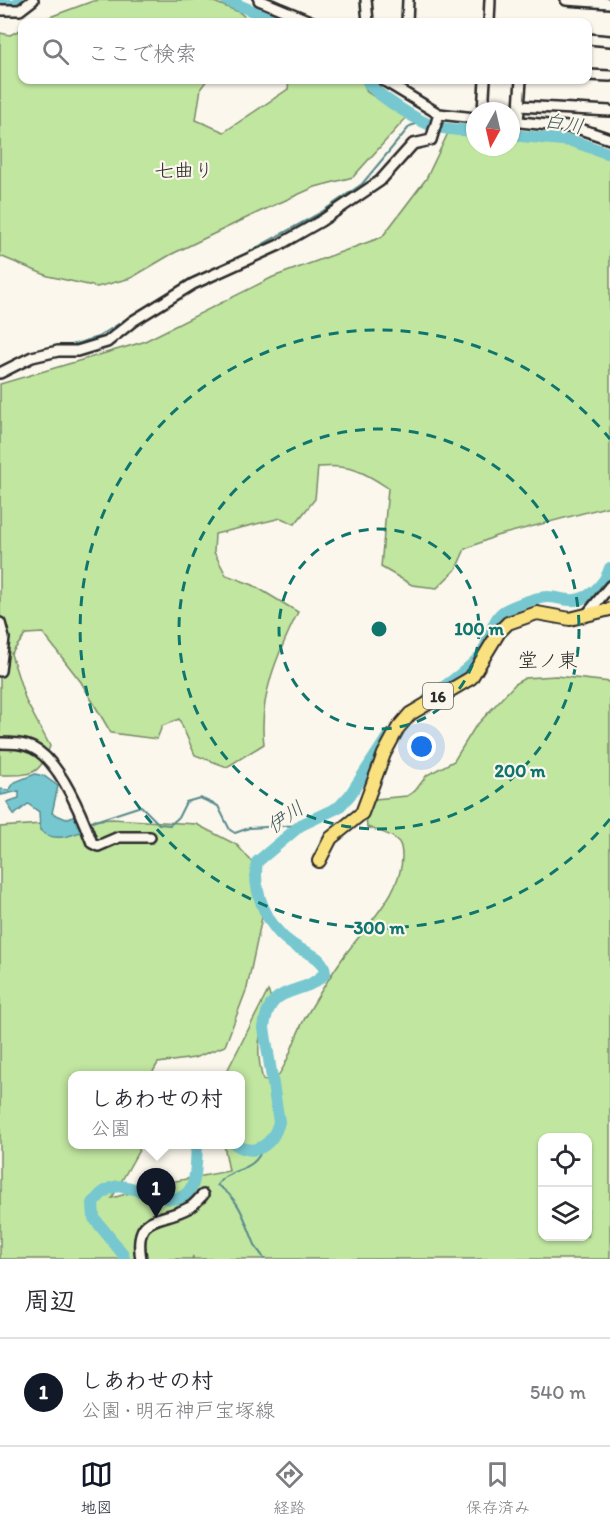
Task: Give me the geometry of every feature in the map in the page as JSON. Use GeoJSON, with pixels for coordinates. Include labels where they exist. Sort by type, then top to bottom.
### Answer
{"type":"FeatureCollection","features":[{"type":"Feature","properties":{"kind":"main road","name":"16"},"geometry":{"type":"LineString","coordinates":[[319,861],[331,838],[362,813],[384,754],[398,728],[410,714],[471,678],[499,632],[508,623],[537,613],[570,619],[610,609]]}},
{"type":"Feature","properties":{"kind":"street"},"geometry":{"type":"LineString","coordinates":[[0,10],[20,10],[33,0]]}},
{"type":"Feature","properties":{"kind":"street"},"geometry":{"type":"LineString","coordinates":[[259,0],[302,18]]}},
{"type":"Feature","properties":{"kind":"street"},"geometry":{"type":"LineString","coordinates":[[366,0],[368,18]]}},
{"type":"Feature","properties":{"kind":"street"},"geometry":{"type":"LineString","coordinates":[[407,18],[408,0]]}},
{"type":"Feature","properties":{"kind":"street"},"geometry":{"type":"LineString","coordinates":[[489,18],[490,0]]}},
{"type":"Feature","properties":{"kind":"street"},"geometry":{"type":"LineString","coordinates":[[566,0],[610,3]]}},
{"type":"Feature","properties":{"kind":"street"},"geometry":{"type":"LineString","coordinates":[[592,39],[610,41]]}},
{"type":"Feature","properties":{"kind":"street"},"geometry":{"type":"LineString","coordinates":[[592,75],[610,76]]}},
{"type":"Feature","properties":{"kind":"street"},"geometry":{"type":"LineString","coordinates":[[397,84],[439,114],[466,117]]}},
{"type":"Feature","properties":{"kind":"street"},"geometry":{"type":"LineString","coordinates":[[484,102],[485,84]]}},
{"type":"Feature","properties":{"kind":"street"},"geometry":{"type":"LineString","coordinates":[[519,102],[521,84]]}},
{"type":"Feature","properties":{"kind":"street"},"geometry":{"type":"LineString","coordinates":[[520,106],[610,111]]}},
{"type":"Feature","properties":{"kind":"street"},"geometry":{"type":"LineString","coordinates":[[0,373],[32,357],[58,351],[77,351],[107,342],[133,321],[193,284],[279,245],[321,221],[380,181],[413,144],[431,140],[435,134],[439,114]]}},
{"type":"Feature","properties":{"kind":"street"},"geometry":{"type":"LineString","coordinates":[[520,122],[577,128],[610,139]]}},
{"type":"Feature","properties":{"kind":"street"},"geometry":{"type":"LineString","coordinates":[[588,613],[610,586]]}},
{"type":"Feature","properties":{"kind":"street"},"geometry":{"type":"LineString","coordinates":[[0,623],[4,638],[0,671]]}},
{"type":"Feature","properties":{"kind":"street"},"geometry":{"type":"LineString","coordinates":[[0,743],[33,748],[43,755],[74,796],[92,843],[98,846],[119,837],[150,837]]}},
{"type":"Feature","properties":{"kind":"street"},"geometry":{"type":"LineString","coordinates":[[141,1259],[142,1229],[149,1221],[189,1208],[203,1195]]}},
{"type":"Feature","properties":{"kind":"green space"},"geometry":{"type":"Polygon","coordinates":[[[209,0],[239,12],[246,18],[47,18],[93,1],[209,0]]]}},
{"type":"Feature","properties":{"kind":"green space"},"geometry":{"type":"Polygon","coordinates":[[[18,31],[18,84],[204,84],[201,88],[196,120],[224,132],[288,89],[289,84],[364,84],[367,92],[407,117],[353,177],[315,187],[170,255],[131,278],[97,287],[48,276],[0,256],[0,33],[10,35],[18,31]]]}},
{"type":"Feature","properties":{"kind":"green space"},"geometry":{"type":"Polygon","coordinates":[[[448,133],[466,135],[466,156],[520,156],[520,140],[575,145],[610,157],[610,506],[496,536],[465,549],[456,569],[437,588],[412,585],[381,567],[388,488],[355,470],[329,466],[318,467],[315,499],[295,524],[281,518],[215,534],[214,552],[226,575],[253,585],[298,612],[271,676],[264,710],[264,744],[227,767],[195,755],[179,719],[162,726],[157,739],[111,733],[81,682],[43,633],[26,634],[11,654],[26,701],[50,746],[38,769],[26,774],[0,775],[0,384],[143,342],[273,277],[382,237],[426,179],[448,133]]]}},
{"type":"Feature","properties":{"kind":"green space"},"geometry":{"type":"Polygon","coordinates":[[[556,676],[610,682],[610,1259],[193,1259],[193,1256],[192,1259],[0,1259],[0,827],[112,819],[196,824],[237,845],[260,871],[264,908],[247,988],[225,1046],[194,1058],[158,1063],[153,1071],[68,1071],[68,1149],[139,1149],[112,1198],[165,1183],[229,1171],[225,1149],[245,1149],[245,1071],[227,1071],[268,991],[272,1000],[262,1030],[259,1058],[263,1080],[273,1082],[284,1067],[303,1021],[323,988],[381,908],[398,878],[402,862],[399,843],[387,834],[367,827],[366,817],[375,799],[407,796],[415,791],[427,775],[454,761],[475,727],[516,683],[525,678],[556,676]]]}},
{"type":"Feature","properties":{"kind":"water"},"geometry":{"type":"Polygon","coordinates":[[[35,774],[44,776],[58,786],[52,813],[66,819],[80,813],[86,830],[62,837],[45,834],[40,830],[39,812],[28,804],[14,815],[7,802],[19,798],[19,791],[1,795],[0,789],[9,790],[15,782],[35,774]]]}},
{"type":"Feature","properties":{"kind":"waterway","name":"白川"},"geometry":{"type":"LineString","coordinates":[[0,4],[14,5],[20,0]]}},
{"type":"Feature","properties":{"kind":"waterway","name":"白川"},"geometry":{"type":"LineString","coordinates":[[226,0],[269,18]]}},
{"type":"Feature","properties":{"kind":"waterway","name":"白川"},"geometry":{"type":"LineString","coordinates":[[370,84],[387,100],[430,125],[466,131]]}},
{"type":"Feature","properties":{"kind":"waterway"},"geometry":{"type":"LineString","coordinates":[[65,347],[98,337],[188,280],[245,254],[320,213],[362,184],[410,126],[422,122]]}},
{"type":"Feature","properties":{"kind":"waterway","name":"白川"},"geometry":{"type":"LineString","coordinates":[[520,136],[572,141],[610,154]]}},
{"type":"Feature","properties":{"kind":"waterway"},"geometry":{"type":"LineString","coordinates":[[0,368],[11,362]]}},
{"type":"Feature","properties":{"kind":"waterway","name":"伊川"},"geometry":{"type":"LineString","coordinates":[[428,699],[481,655],[494,623],[502,613],[527,601],[543,597],[572,600],[587,597],[605,579],[610,568]]}},
{"type":"Feature","properties":{"kind":"waterway","name":"伊川"},"geometry":{"type":"LineString","coordinates":[[245,1149],[257,1149],[263,1146],[273,1137],[279,1122],[264,1028],[267,1013],[279,996],[306,986],[325,973],[324,967],[317,958],[297,947],[275,928],[259,896],[257,862],[301,825],[339,807],[350,795],[389,735]]}},
{"type":"Feature","properties":{"kind":"waterway"},"geometry":{"type":"LineString","coordinates":[[89,823],[141,806],[159,824],[170,825],[178,818],[186,802],[200,798],[218,806],[230,830],[235,833],[249,828],[301,825]]}},
{"type":"Feature","properties":{"kind":"waterway"},"geometry":{"type":"LineString","coordinates":[[262,1148],[254,1162],[228,1175],[217,1185],[237,1205],[264,1259]]}},
{"type":"Feature","properties":{"kind":"waterway","name":"伊川"},"geometry":{"type":"LineString","coordinates":[[124,1259],[123,1254],[94,1218],[93,1203],[105,1191],[114,1187],[133,1189],[167,1198],[185,1195],[194,1182],[197,1149]]}},
{"type":"Feature","properties":{"kind":"place","name":"しあわせの村"},"geometry":{"type":"Point","coordinates":[156,1218]}},
{"type":"Feature","properties":{"kind":"district","name":"七曲り"},"geometry":{"type":"Point","coordinates":[184,170]}},
{"type":"Feature","properties":{"kind":"district","name":"堂ノ東"},"geometry":{"type":"Point","coordinates":[548,660]}}]}
